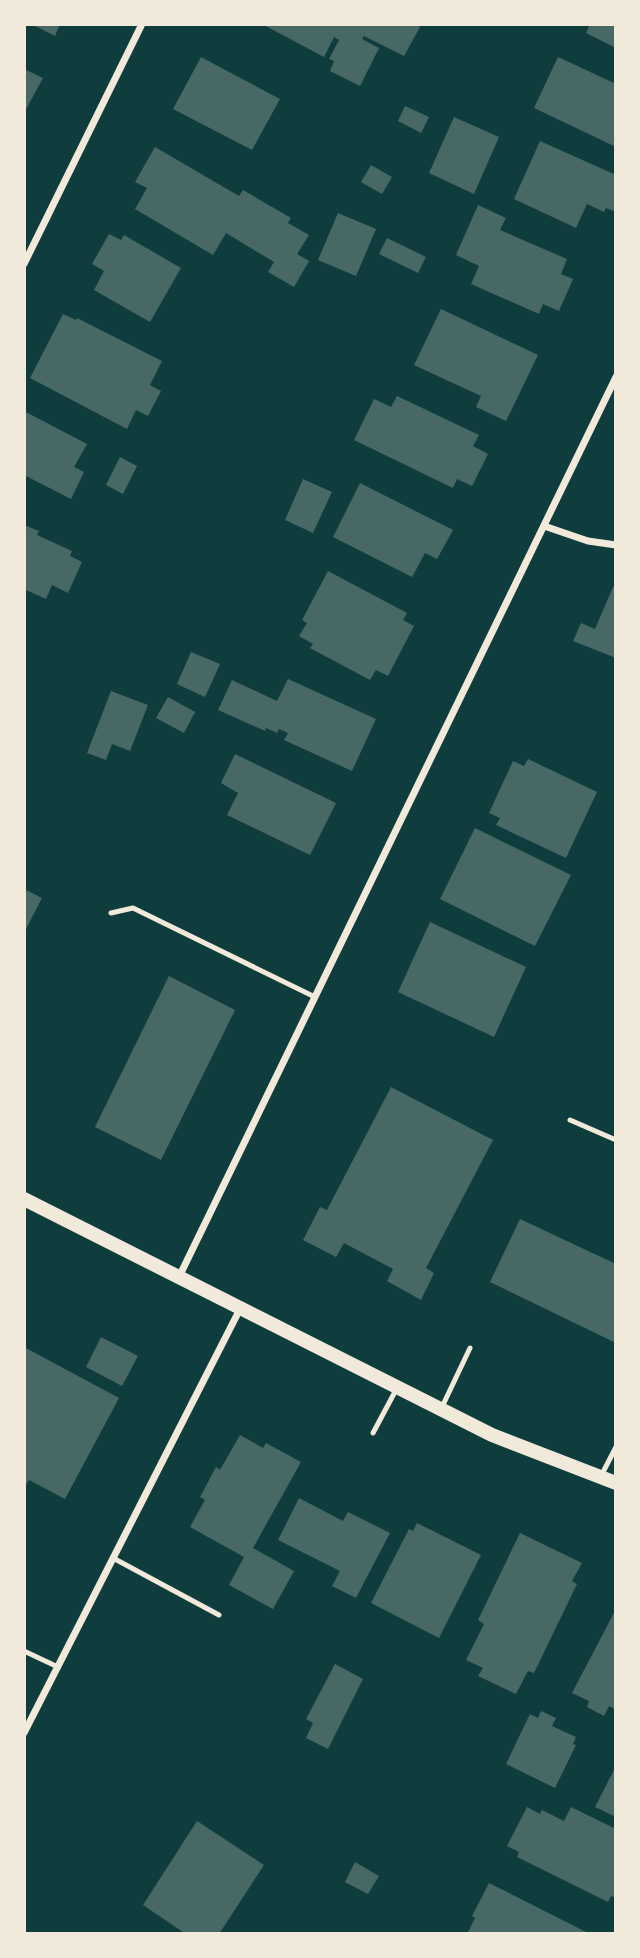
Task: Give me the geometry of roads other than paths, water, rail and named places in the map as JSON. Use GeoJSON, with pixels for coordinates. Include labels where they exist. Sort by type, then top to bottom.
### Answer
{"type":"FeatureCollection","features":[{"type":"Feature","properties":{"kind":"main road"},"geometry":{"type":"LineString","coordinates":[[24,1199],[492,1435],[615,1483]]}},
{"type":"Feature","properties":{"kind":"street"},"geometry":{"type":"LineString","coordinates":[[24,264],[142,24]]}},
{"type":"Feature","properties":{"kind":"street"},"geometry":{"type":"LineString","coordinates":[[178,1278],[615,377]]}},
{"type":"Feature","properties":{"kind":"street"},"geometry":{"type":"LineString","coordinates":[[544,526],[588,541],[615,545]]}},
{"type":"Feature","properties":{"kind":"street"},"geometry":{"type":"LineString","coordinates":[[24,1733],[240,1309]]}},
{"type":"Feature","properties":{"kind":"lane"},"geometry":{"type":"LineString","coordinates":[[111,913],[133,908],[315,997]]}},
{"type":"Feature","properties":{"kind":"lane"},"geometry":{"type":"LineString","coordinates":[[570,1119],[615,1140]]}},
{"type":"Feature","properties":{"kind":"lane"},"geometry":{"type":"LineString","coordinates":[[441,1410],[470,1348]]}},
{"type":"Feature","properties":{"kind":"lane"},"geometry":{"type":"LineString","coordinates":[[373,1433],[397,1388]]}},
{"type":"Feature","properties":{"kind":"lane"},"geometry":{"type":"LineString","coordinates":[[600,1478],[615,1447]]}},
{"type":"Feature","properties":{"kind":"lane"},"geometry":{"type":"LineString","coordinates":[[113,1558],[219,1615]]}},
{"type":"Feature","properties":{"kind":"lane"},"geometry":{"type":"LineString","coordinates":[[24,1651],[58,1667]]}}]}
